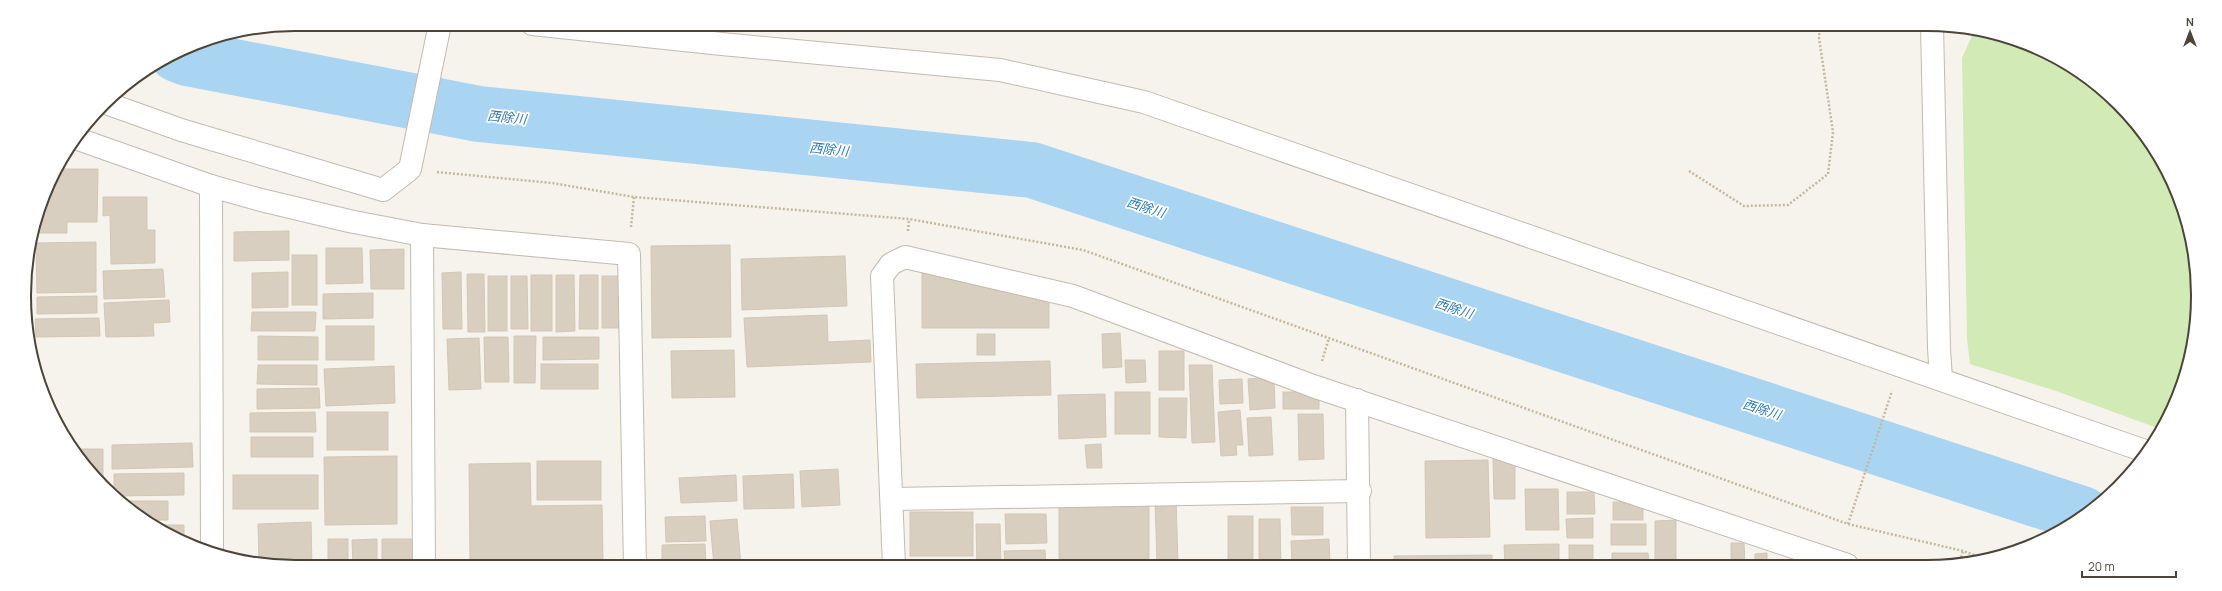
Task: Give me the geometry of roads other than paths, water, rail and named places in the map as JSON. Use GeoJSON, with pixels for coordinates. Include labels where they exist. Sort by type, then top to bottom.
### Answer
{"type":"FeatureCollection","features":[{"type":"Feature","properties":{"kind":"street"},"geometry":{"type":"LineString","coordinates":[[112,105],[181,130],[383,190],[410,169],[439,31]]}},
{"type":"Feature","properties":{"kind":"street"},"geometry":{"type":"LineString","coordinates":[[598,31],[1000,70],[1144,102],[2141,450]]}},
{"type":"Feature","properties":{"kind":"street"},"geometry":{"type":"LineString","coordinates":[[1932,31],[1939,348],[1941,379]]}},
{"type":"Feature","properties":{"kind":"street"},"geometry":{"type":"LineString","coordinates":[[82,140],[211,186],[261,200],[349,221],[422,235],[629,254],[635,560]]}},
{"type":"Feature","properties":{"kind":"street"},"geometry":{"type":"LineString","coordinates":[[211,186],[212,547]]}},
{"type":"Feature","properties":{"kind":"street"},"geometry":{"type":"LineString","coordinates":[[422,235],[424,560]]}},
{"type":"Feature","properties":{"kind":"street"},"geometry":{"type":"LineString","coordinates":[[894,560],[882,276],[891,264],[905,257],[1073,296],[1313,386],[1829,560]]}},
{"type":"Feature","properties":{"kind":"street"},"geometry":{"type":"LineString","coordinates":[[1358,400],[1360,560]]}},
{"type":"Feature","properties":{"kind":"street"},"geometry":{"type":"LineString","coordinates":[[892,498],[1360,491]]}},
{"type":"Feature","properties":{"kind":"waterway","name":"西除川"},"geometry":{"type":"LineString","coordinates":[[183,56],[479,114],[1032,170],[2077,512]]}}]}
